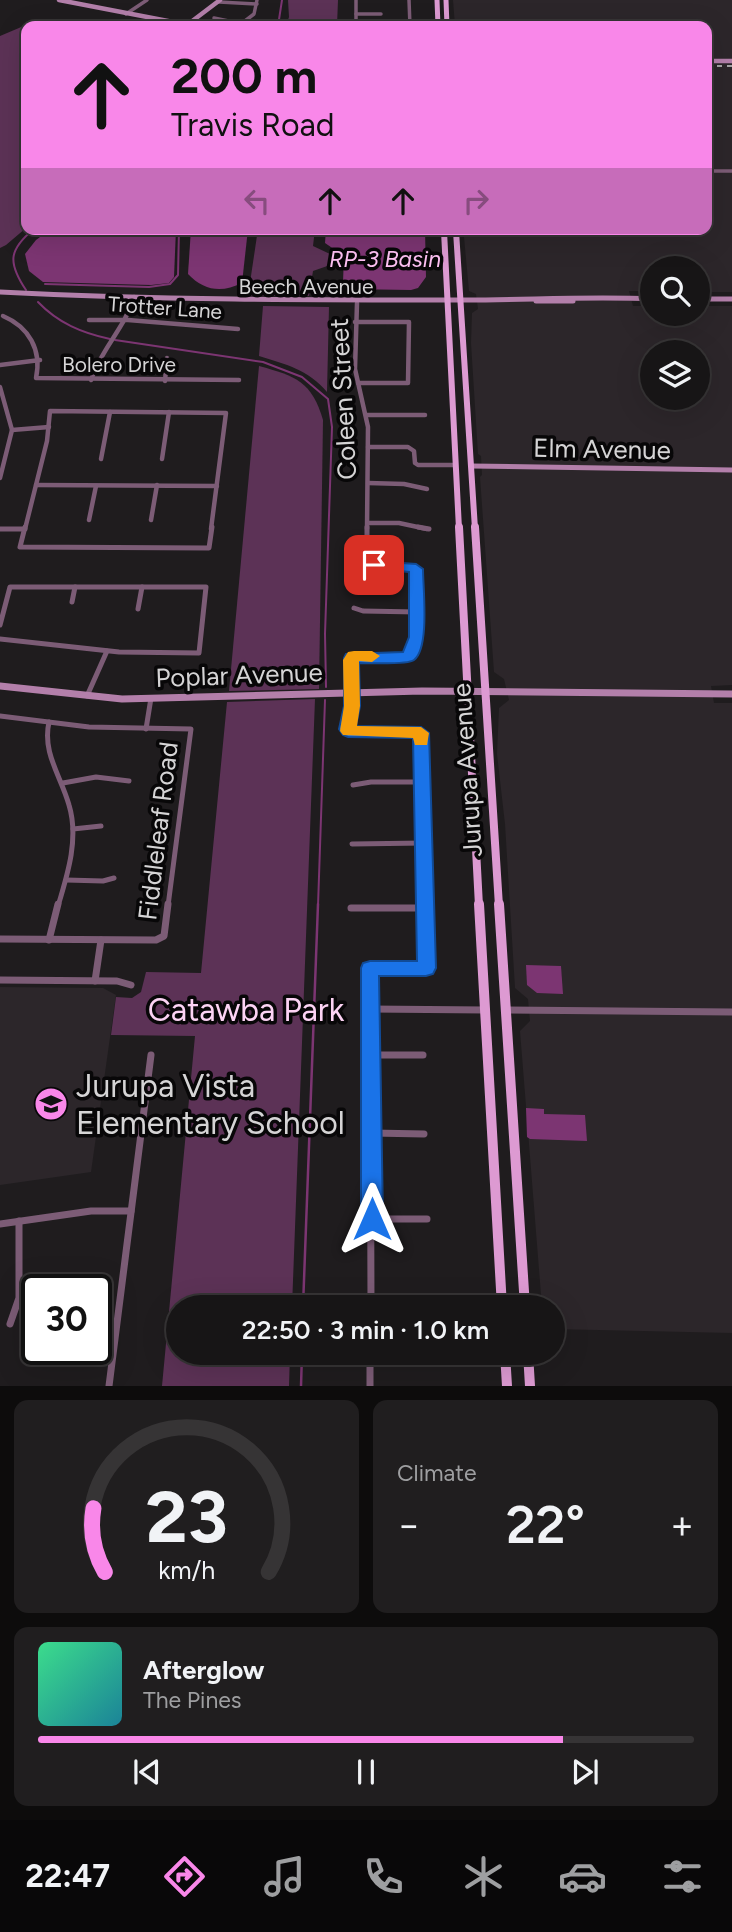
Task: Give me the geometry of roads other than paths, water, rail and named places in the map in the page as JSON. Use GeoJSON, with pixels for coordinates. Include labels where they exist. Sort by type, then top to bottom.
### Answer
{"type":"FeatureCollection","features":[{"type":"Feature","properties":{"kind":"main road"},"geometry":{"type":"LineString","coordinates":[[436,0],[438,21]]}},
{"type":"Feature","properties":{"kind":"main road"},"geometry":{"type":"LineString","coordinates":[[446,0],[447,21]]}},
{"type":"Feature","properties":{"kind":"main road","name":"Jurupa Avenue"},"geometry":{"type":"LineString","coordinates":[[444,235],[501,1295]]}},
{"type":"Feature","properties":{"kind":"main road","name":"Jurupa Avenue"},"geometry":{"type":"LineString","coordinates":[[456,235],[524,1295]]}},
{"type":"Feature","properties":{"kind":"main road"},"geometry":{"type":"LineString","coordinates":[[506,1365],[507,1386]]}},
{"type":"Feature","properties":{"kind":"main road"},"geometry":{"type":"LineString","coordinates":[[529,1365],[530,1386]]}},
{"type":"Feature","properties":{"kind":"street"},"geometry":{"type":"LineString","coordinates":[[59,0],[161,21]]}},
{"type":"Feature","properties":{"kind":"street"},"geometry":{"type":"LineString","coordinates":[[126,14],[147,0]]}},
{"type":"Feature","properties":{"kind":"street"},"geometry":{"type":"LineString","coordinates":[[356,0],[356,21]]}},
{"type":"Feature","properties":{"kind":"street"},"geometry":{"type":"LineString","coordinates":[[410,0],[410,21]]}},
{"type":"Feature","properties":{"kind":"street"},"geometry":{"type":"LineString","coordinates":[[193,21],[219,1],[257,2],[255,13],[245,21]]}},
{"type":"Feature","properties":{"kind":"street"},"geometry":{"type":"LineString","coordinates":[[356,14],[381,14]]}},
{"type":"Feature","properties":{"kind":"street"},"geometry":{"type":"LineString","coordinates":[[214,18],[228,21]]}},
{"type":"Feature","properties":{"kind":"street"},"geometry":{"type":"LineString","coordinates":[[712,61],[732,61]]}},
{"type":"Feature","properties":{"kind":"street"},"geometry":{"type":"LineString","coordinates":[[712,171],[732,171]]}},
{"type":"Feature","properties":{"kind":"street","name":"Beech Avenue"},"geometry":{"type":"LineString","coordinates":[[0,293],[61,300],[461,302],[640,299]]}},
{"type":"Feature","properties":{"kind":"street"},"geometry":{"type":"LineString","coordinates":[[91,380],[97,361],[128,320],[134,299]]}},
{"type":"Feature","properties":{"kind":"street","name":"Beech Avenue"},"geometry":{"type":"LineString","coordinates":[[134,299],[447,302]]}},
{"type":"Feature","properties":{"kind":"street"},"geometry":{"type":"LineString","coordinates":[[710,299],[732,299]]}},
{"type":"Feature","properties":{"kind":"street","name":"Coleen Street"},"geometry":{"type":"LineString","coordinates":[[352,692],[351,660],[354,656],[409,657],[416,637],[417,612],[416,569],[367,564],[368,447],[366,415],[355,366],[357,303]]}},
{"type":"Feature","properties":{"kind":"street","name":"Bolero Drive"},"geometry":{"type":"LineString","coordinates":[[3,316],[10,318],[28,335],[37,349],[40,360],[36,378],[239,380]]}},
{"type":"Feature","properties":{"kind":"street","name":"Trotter Lane"},"geometry":{"type":"LineString","coordinates":[[89,320],[128,320],[238,329]]}},
{"type":"Feature","properties":{"kind":"street"},"geometry":{"type":"LineString","coordinates":[[355,322],[409,322],[408,383],[358,383]]}},
{"type":"Feature","properties":{"kind":"street"},"geometry":{"type":"LineString","coordinates":[[165,381],[168,363],[166,358]]}},
{"type":"Feature","properties":{"kind":"street"},"geometry":{"type":"LineString","coordinates":[[0,365],[40,360]]}},
{"type":"Feature","properties":{"kind":"street"},"geometry":{"type":"LineString","coordinates":[[0,387],[12,430],[0,478]]}},
{"type":"Feature","properties":{"kind":"street"},"geometry":{"type":"LineString","coordinates":[[50,411],[110,412],[226,413],[209,548],[20,547],[49,427],[50,411]]}},
{"type":"Feature","properties":{"kind":"street"},"geometry":{"type":"LineString","coordinates":[[101,459],[110,412]]}},
{"type":"Feature","properties":{"kind":"street"},"geometry":{"type":"LineString","coordinates":[[162,459],[169,412]]}},
{"type":"Feature","properties":{"kind":"street"},"geometry":{"type":"LineString","coordinates":[[366,415],[425,415]]}},
{"type":"Feature","properties":{"kind":"street"},"geometry":{"type":"LineString","coordinates":[[12,430],[49,427]]}},
{"type":"Feature","properties":{"kind":"street"},"geometry":{"type":"LineString","coordinates":[[368,447],[408,447],[414,451],[415,463],[418,465],[455,465]]}},
{"type":"Feature","properties":{"kind":"street","name":"Elm Avenue"},"geometry":{"type":"LineString","coordinates":[[471,466],[732,470]]}},
{"type":"Feature","properties":{"kind":"street"},"geometry":{"type":"LineString","coordinates":[[368,483],[404,484],[427,489]]}},
{"type":"Feature","properties":{"kind":"street"},"geometry":{"type":"LineString","coordinates":[[36,485],[217,486]]}},
{"type":"Feature","properties":{"kind":"street"},"geometry":{"type":"LineString","coordinates":[[89,520],[96,485]]}},
{"type":"Feature","properties":{"kind":"street"},"geometry":{"type":"LineString","coordinates":[[151,520],[157,485]]}},
{"type":"Feature","properties":{"kind":"street"},"geometry":{"type":"LineString","coordinates":[[368,523],[399,523],[429,529]]}},
{"type":"Feature","properties":{"kind":"street"},"geometry":{"type":"LineString","coordinates":[[0,529],[24,529]]}},
{"type":"Feature","properties":{"kind":"street"},"geometry":{"type":"LineString","coordinates":[[0,625],[2,609],[10,587],[206,587],[199,653],[107,651],[0,639]]}},
{"type":"Feature","properties":{"kind":"street"},"geometry":{"type":"LineString","coordinates":[[72,603],[75,587]]}},
{"type":"Feature","properties":{"kind":"street"},"geometry":{"type":"LineString","coordinates":[[138,608],[142,587]]}},
{"type":"Feature","properties":{"kind":"street"},"geometry":{"type":"LineString","coordinates":[[354,608],[363,611],[417,612]]}},
{"type":"Feature","properties":{"kind":"street"},"geometry":{"type":"LineString","coordinates":[[87,696],[107,651]]}},
{"type":"Feature","properties":{"kind":"street","name":"Poplar Avenue"},"geometry":{"type":"LineString","coordinates":[[0,686],[87,696],[151,698],[352,692],[732,694]]}},
{"type":"Feature","properties":{"kind":"street"},"geometry":{"type":"LineString","coordinates":[[352,692],[348,731],[421,733],[426,968],[370,968],[370,1295]]}},
{"type":"Feature","properties":{"kind":"street"},"geometry":{"type":"LineString","coordinates":[[0,716],[146,729],[151,698]]}},
{"type":"Feature","properties":{"kind":"street"},"geometry":{"type":"LineString","coordinates":[[49,940],[66,880],[73,829],[63,783],[46,750],[45,733],[50,722]]}},
{"type":"Feature","properties":{"kind":"street","name":"Fiddleleaf Road"},"geometry":{"type":"LineString","coordinates":[[102,940],[156,940],[162,938],[166,932],[191,729],[146,729]]}},
{"type":"Feature","properties":{"kind":"street"},"geometry":{"type":"LineString","coordinates":[[63,783],[94,777],[113,777],[129,781]]}},
{"type":"Feature","properties":{"kind":"street"},"geometry":{"type":"LineString","coordinates":[[353,785],[371,782],[422,782]]}},
{"type":"Feature","properties":{"kind":"street"},"geometry":{"type":"LineString","coordinates":[[73,829],[101,826]]}},
{"type":"Feature","properties":{"kind":"street"},"geometry":{"type":"LineString","coordinates":[[352,844],[424,843]]}},
{"type":"Feature","properties":{"kind":"street"},"geometry":{"type":"LineString","coordinates":[[66,880],[103,881],[114,878]]}},
{"type":"Feature","properties":{"kind":"street"},"geometry":{"type":"LineString","coordinates":[[351,908],[425,908]]}},
{"type":"Feature","properties":{"kind":"street"},"geometry":{"type":"LineString","coordinates":[[0,939],[102,940],[95,981]]}},
{"type":"Feature","properties":{"kind":"street"},"geometry":{"type":"LineString","coordinates":[[0,980],[117,981],[131,985]]}},
{"type":"Feature","properties":{"kind":"street"},"geometry":{"type":"LineString","coordinates":[[370,1009],[485,1010]]}},
{"type":"Feature","properties":{"kind":"street"},"geometry":{"type":"LineString","coordinates":[[505,1010],[732,1012]]}},
{"type":"Feature","properties":{"kind":"street"},"geometry":{"type":"LineString","coordinates":[[108,1386],[151,1055]]}},
{"type":"Feature","properties":{"kind":"street"},"geometry":{"type":"LineString","coordinates":[[372,1055],[423,1055]]}},
{"type":"Feature","properties":{"kind":"street"},"geometry":{"type":"LineString","coordinates":[[372,1133],[424,1134]]}},
{"type":"Feature","properties":{"kind":"street"},"geometry":{"type":"LineString","coordinates":[[0,1224],[92,1211],[131,1211]]}},
{"type":"Feature","properties":{"kind":"street"},"geometry":{"type":"LineString","coordinates":[[372,1219],[427,1219]]}},
{"type":"Feature","properties":{"kind":"street"},"geometry":{"type":"LineString","coordinates":[[10,1324],[19,1298],[19,1221]]}},
{"type":"Feature","properties":{"kind":"street"},"geometry":{"type":"LineString","coordinates":[[370,1365],[370,1386]]}},
{"type":"Feature","properties":{"kind":"water"},"geometry":{"type":"Polygon","coordinates":[[[43,235],[176,235],[174,277],[169,283],[151,285],[43,282],[29,271],[25,254],[43,235]]]}},
{"type":"Feature","properties":{"kind":"water"},"geometry":{"type":"Polygon","coordinates":[[[191,235],[247,235],[242,283],[214,289],[200,284],[188,274],[191,235]]]}},
{"type":"Feature","properties":{"kind":"water","name":"RP-3 Basin"},"geometry":{"type":"Polygon","coordinates":[[[326,235],[425,235],[426,277],[418,288],[411,290],[348,289],[343,282],[344,256],[325,243],[326,235]]]}},
{"type":"Feature","properties":{"kind":"water"},"geometry":{"type":"Polygon","coordinates":[[[526,965],[561,966],[563,994],[537,993],[527,985],[526,965]]]}},
{"type":"Feature","properties":{"kind":"water"},"geometry":{"type":"Polygon","coordinates":[[[526,1108],[544,1109],[544,1114],[585,1115],[587,1141],[530,1139],[527,1137],[526,1108]]]}},
{"type":"Feature","properties":{"kind":"waterway"},"geometry":{"type":"LineString","coordinates":[[279,21],[282,0]]}},
{"type":"Feature","properties":{"kind":"waterway"},"geometry":{"type":"LineString","coordinates":[[26,290],[16,272],[13,257],[15,250],[27,235]]}},
{"type":"Feature","properties":{"kind":"waterway"},"geometry":{"type":"LineString","coordinates":[[45,284],[149,287],[170,284],[178,275],[179,235]]}},
{"type":"Feature","properties":{"kind":"waterway"},"geometry":{"type":"LineString","coordinates":[[38,302],[71,326],[110,339]]}},
{"type":"Feature","properties":{"kind":"waterway"},"geometry":{"type":"LineString","coordinates":[[115,340],[263,362],[302,377],[328,399],[332,427],[325,634],[326,687]]}},
{"type":"Feature","properties":{"kind":"waterway"},"geometry":{"type":"LineString","coordinates":[[318,906],[325,700]]}},
{"type":"Feature","properties":{"kind":"waterway"},"geometry":{"type":"LineString","coordinates":[[303,1295],[318,904]]}},
{"type":"Feature","properties":{"kind":"waterway"},"geometry":{"type":"LineString","coordinates":[[301,1386],[302,1365]]}},
{"type":"Feature","properties":{"kind":"railway"},"geometry":{"type":"LineString","coordinates":[[712,66],[732,66]]}},
{"type":"Feature","properties":{"kind":"place","name":"Jurupa Vista Elementary School"},"geometry":{"type":"Point","coordinates":[51,1104]}},
{"type":"Feature","properties":{"kind":"park label","name":"Catawba Park"},"geometry":{"type":"Point","coordinates":[246,1010]}}]}
